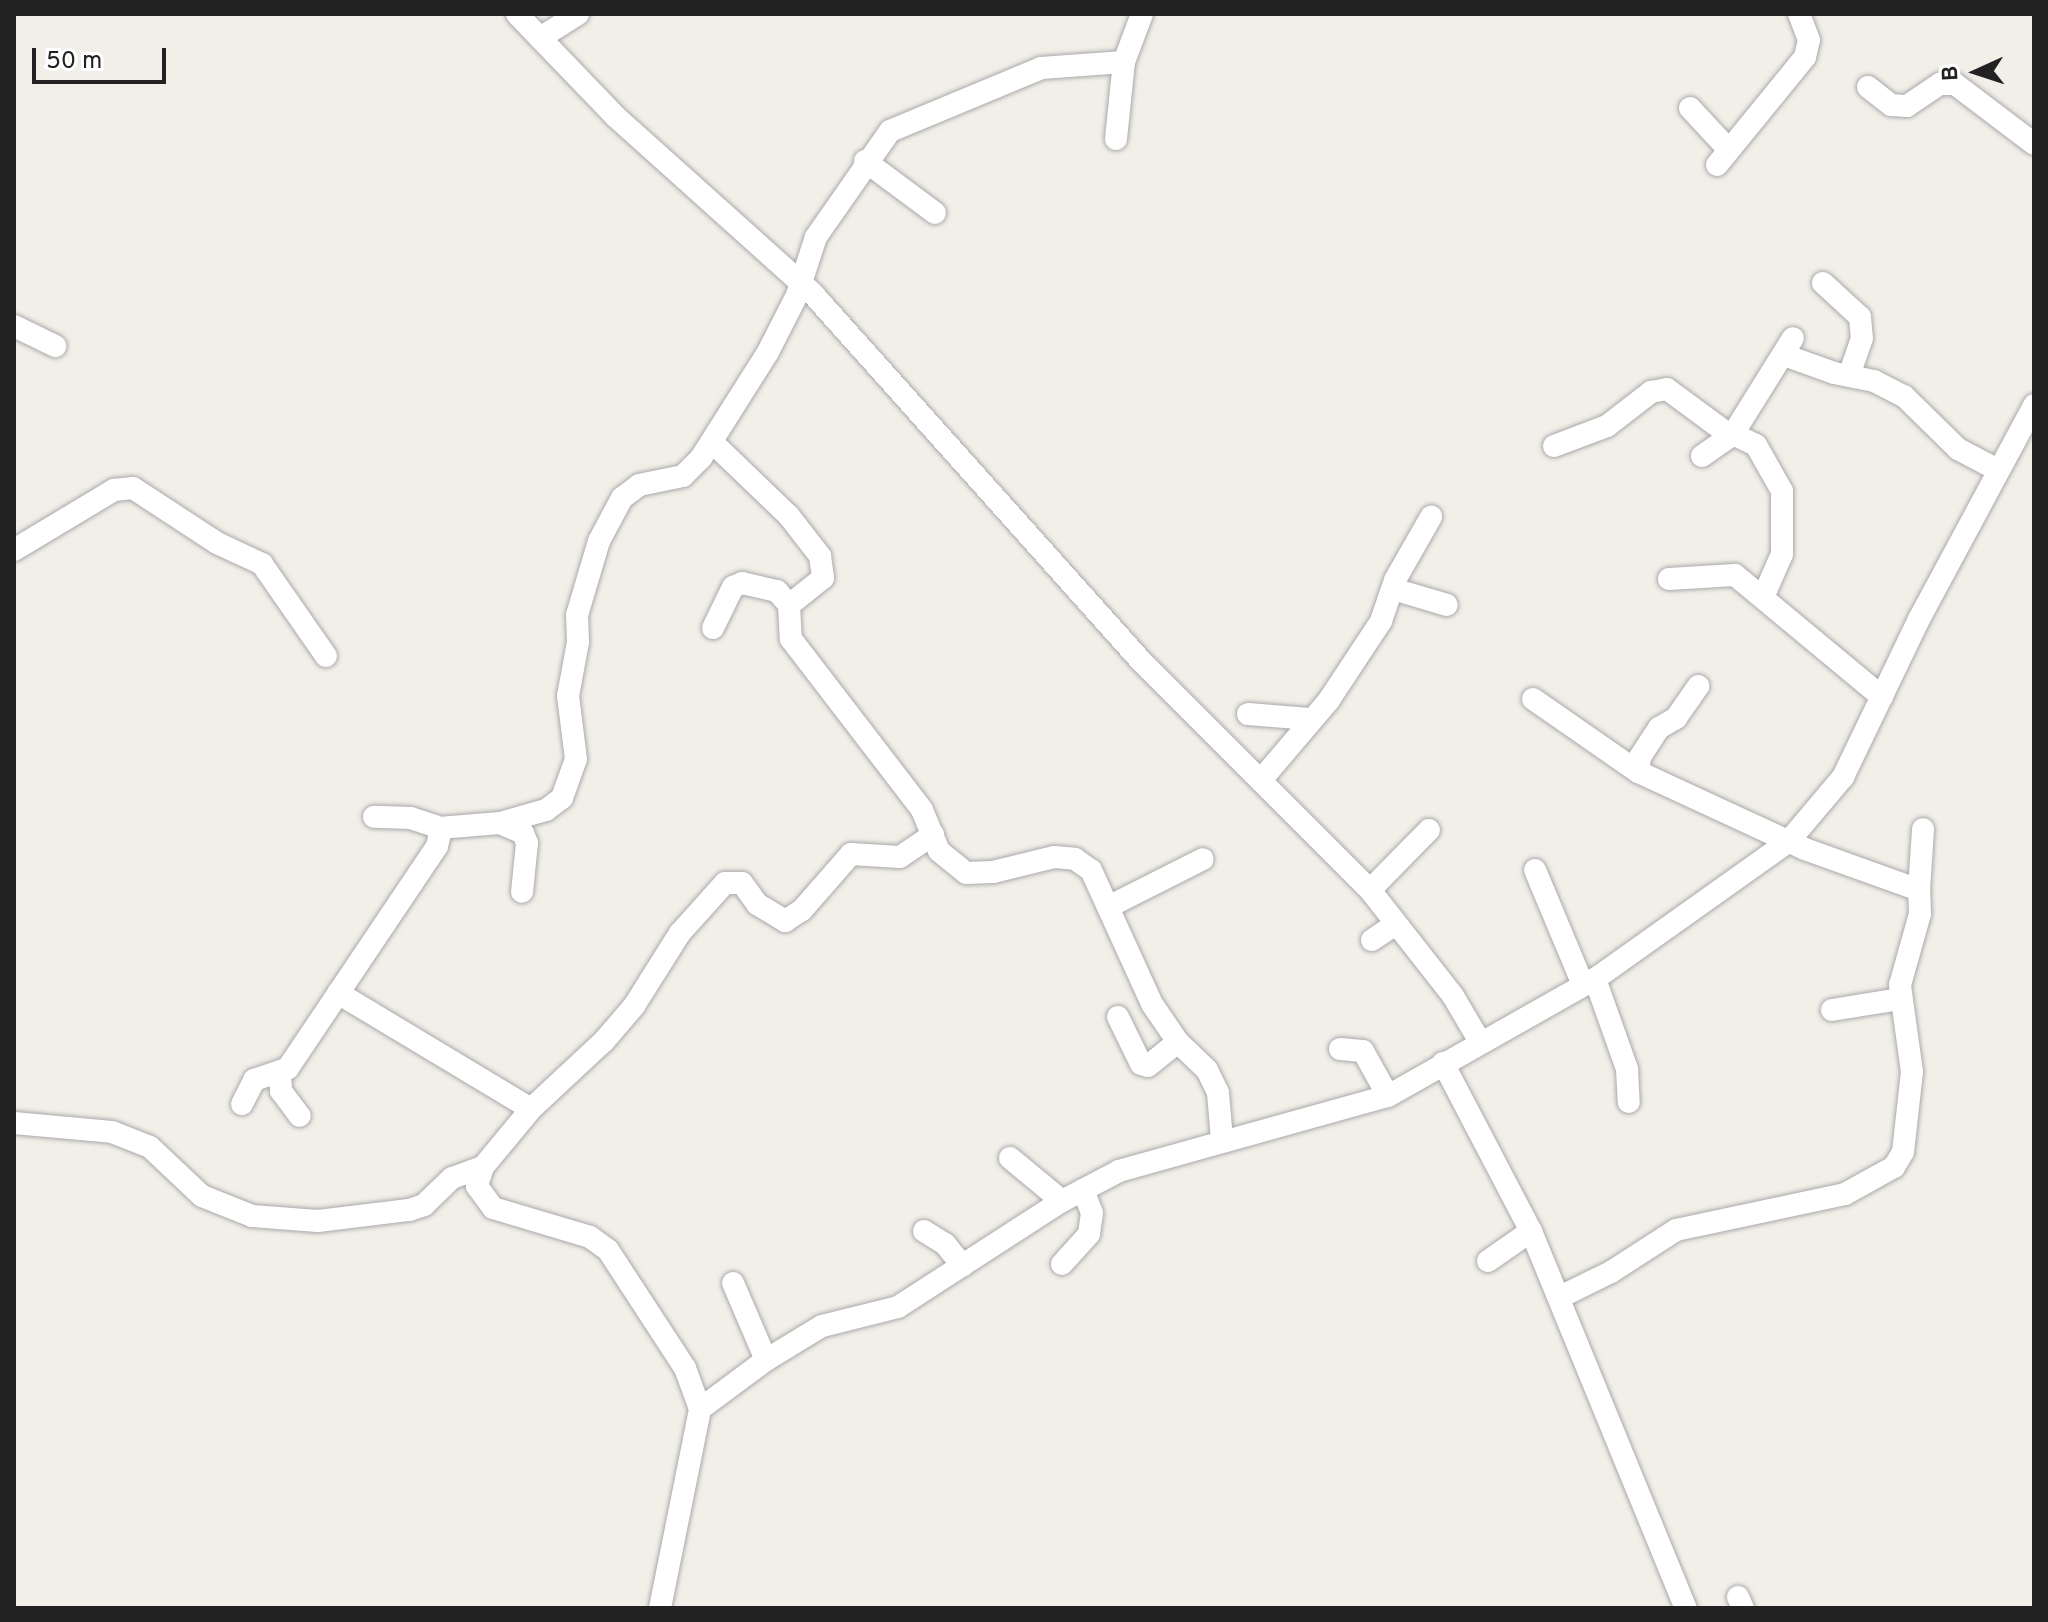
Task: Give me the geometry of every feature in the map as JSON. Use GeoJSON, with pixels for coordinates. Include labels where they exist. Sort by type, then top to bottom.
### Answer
{"type":"FeatureCollection","features":[{"type":"Feature","properties":{"kind":"street"},"geometry":{"type":"LineString","coordinates":[[517,14],[616,117],[798,283],[985,480],[1143,663],[1370,890],[1453,996],[1479,1040]]}},
{"type":"Feature","properties":{"kind":"street"},"geometry":{"type":"LineString","coordinates":[[540,38],[578,14]]}},
{"type":"Feature","properties":{"kind":"street"},"geometry":{"type":"LineString","coordinates":[[1116,139],[1124,62],[1142,14]]}},
{"type":"Feature","properties":{"kind":"street"},"geometry":{"type":"LineString","coordinates":[[1690,108],[1723,158],[1805,57],[1809,40],[1799,14]]}},
{"type":"Feature","properties":{"kind":"street"},"geometry":{"type":"LineString","coordinates":[[374,817],[411,818],[439,828],[500,823],[546,810],[562,798],[576,759],[568,696],[578,642],[577,615],[599,541],[622,498],[639,485],[683,476],[712,442],[768,352],[816,237],[865,161],[890,131],[1041,68],[1124,62]]}},
{"type":"Feature","properties":{"kind":"street"},"geometry":{"type":"LineString","coordinates":[[1868,87],[1891,105],[1907,106],[1940,84],[1955,84],[2034,144]]}},
{"type":"Feature","properties":{"kind":"street"},"geometry":{"type":"LineString","coordinates":[[865,161],[935,213]]}},
{"type":"Feature","properties":{"kind":"street"},"geometry":{"type":"LineString","coordinates":[[1823,283],[1860,317],[1862,338],[1850,373]]}},
{"type":"Feature","properties":{"kind":"street"},"geometry":{"type":"LineString","coordinates":[[14,326],[55,346]]}},
{"type":"Feature","properties":{"kind":"street"},"geometry":{"type":"LineString","coordinates":[[1702,456],[1732,435],[1789,346],[1834,373],[1850,373],[1904,396],[1958,449],[1998,470]]}},
{"type":"Feature","properties":{"kind":"street"},"geometry":{"type":"LineString","coordinates":[[1554,446],[1607,426],[1651,392],[1667,389],[1732,435],[1756,445],[1782,491],[1782,554],[1764,595]]}},
{"type":"Feature","properties":{"kind":"street"},"geometry":{"type":"LineString","coordinates":[[700,1409],[766,1360],[822,1326],[898,1307],[1062,1201],[1119,1171],[1222,1140],[1251,1138],[1388,1096],[1479,1040],[1589,982],[1789,841],[1831,797],[2034,405]]}},
{"type":"Feature","properties":{"kind":"street"},"geometry":{"type":"LineString","coordinates":[[712,442],[789,516],[820,556],[823,578],[789,605],[786,617],[801,658],[922,810],[949,864],[966,873],[993,872],[1054,857],[1075,859],[1091,870],[1130,963],[1178,1042],[1207,1070],[1218,1093],[1222,1140]]}},
{"type":"Feature","properties":{"kind":"street"},"geometry":{"type":"LineString","coordinates":[[14,550],[114,490],[133,488],[217,543],[262,564],[326,656]]}},
{"type":"Feature","properties":{"kind":"street"},"geometry":{"type":"LineString","coordinates":[[1261,780],[1329,700],[1381,621],[1393,589],[1431,517]]}},
{"type":"Feature","properties":{"kind":"street"},"geometry":{"type":"LineString","coordinates":[[1669,579],[1735,575],[1764,595],[1852,677],[1882,697]]}},
{"type":"Feature","properties":{"kind":"street"},"geometry":{"type":"LineString","coordinates":[[713,628],[733,587],[742,583],[777,591],[789,605]]}},
{"type":"Feature","properties":{"kind":"street"},"geometry":{"type":"LineString","coordinates":[[1393,589],[1447,605]]}},
{"type":"Feature","properties":{"kind":"street"},"geometry":{"type":"LineString","coordinates":[[1638,772],[1640,757],[1659,728],[1676,718],[1698,686]]}},
{"type":"Feature","properties":{"kind":"street"},"geometry":{"type":"LineString","coordinates":[[1533,699],[1638,772],[1789,841],[1919,890]]}},
{"type":"Feature","properties":{"kind":"street"},"geometry":{"type":"LineString","coordinates":[[1248,714],[1310,719]]}},
{"type":"Feature","properties":{"kind":"street"},"geometry":{"type":"LineString","coordinates":[[500,823],[523,833],[527,843],[522,892]]}},
{"type":"Feature","properties":{"kind":"street"},"geometry":{"type":"LineString","coordinates":[[242,1104],[254,1080],[280,1072],[338,993],[437,846],[439,828]]}},
{"type":"Feature","properties":{"kind":"street"},"geometry":{"type":"LineString","coordinates":[[1560,1297],[1611,1272],[1676,1230],[1845,1194],[1894,1167],[1903,1152],[1912,1072],[1900,999],[1920,914],[1923,829]]}},
{"type":"Feature","properties":{"kind":"street"},"geometry":{"type":"LineString","coordinates":[[1370,890],[1429,830]]}},
{"type":"Feature","properties":{"kind":"street"},"geometry":{"type":"LineString","coordinates":[[660,1608],[700,1409],[685,1368],[608,1250],[590,1237],[493,1208],[477,1186],[483,1167],[531,1109],[604,1041],[634,1006],[680,933],[725,883],[742,883],[757,904],[785,921],[802,910],[851,854],[900,857],[933,835]]}},
{"type":"Feature","properties":{"kind":"street"},"geometry":{"type":"LineString","coordinates":[[1108,907],[1203,859]]}},
{"type":"Feature","properties":{"kind":"street"},"geometry":{"type":"LineString","coordinates":[[1535,870],[1627,1069],[1629,1102]]}},
{"type":"Feature","properties":{"kind":"street"},"geometry":{"type":"LineString","coordinates":[[1372,940],[1396,924]]}},
{"type":"Feature","properties":{"kind":"street"},"geometry":{"type":"LineString","coordinates":[[338,993],[531,1109]]}},
{"type":"Feature","properties":{"kind":"street"},"geometry":{"type":"LineString","coordinates":[[1832,1010],[1900,999]]}},
{"type":"Feature","properties":{"kind":"street"},"geometry":{"type":"LineString","coordinates":[[1118,1017],[1141,1064],[1148,1066],[1178,1042]]}},
{"type":"Feature","properties":{"kind":"street"},"geometry":{"type":"LineString","coordinates":[[1340,1049],[1363,1051],[1388,1096]]}},
{"type":"Feature","properties":{"kind":"street"},"geometry":{"type":"LineString","coordinates":[[1443,1063],[1531,1231],[1686,1608]]}},
{"type":"Feature","properties":{"kind":"street"},"geometry":{"type":"LineString","coordinates":[[280,1072],[281,1091],[300,1116]]}},
{"type":"Feature","properties":{"kind":"street"},"geometry":{"type":"LineString","coordinates":[[14,1123],[60,1123],[125,1137],[150,1147],[202,1196],[252,1216],[318,1221],[409,1210],[424,1205],[452,1178],[483,1167]]}},
{"type":"Feature","properties":{"kind":"street"},"geometry":{"type":"LineString","coordinates":[[1010,1158],[1062,1201]]}},
{"type":"Feature","properties":{"kind":"street"},"geometry":{"type":"LineString","coordinates":[[1062,1264],[1089,1234],[1092,1213],[1083,1190]]}},
{"type":"Feature","properties":{"kind":"street"},"geometry":{"type":"LineString","coordinates":[[924,1231],[945,1244],[963,1266]]}},
{"type":"Feature","properties":{"kind":"street"},"geometry":{"type":"LineString","coordinates":[[1488,1261],[1531,1231]]}},
{"type":"Feature","properties":{"kind":"street"},"geometry":{"type":"LineString","coordinates":[[733,1283],[766,1360]]}}]}
